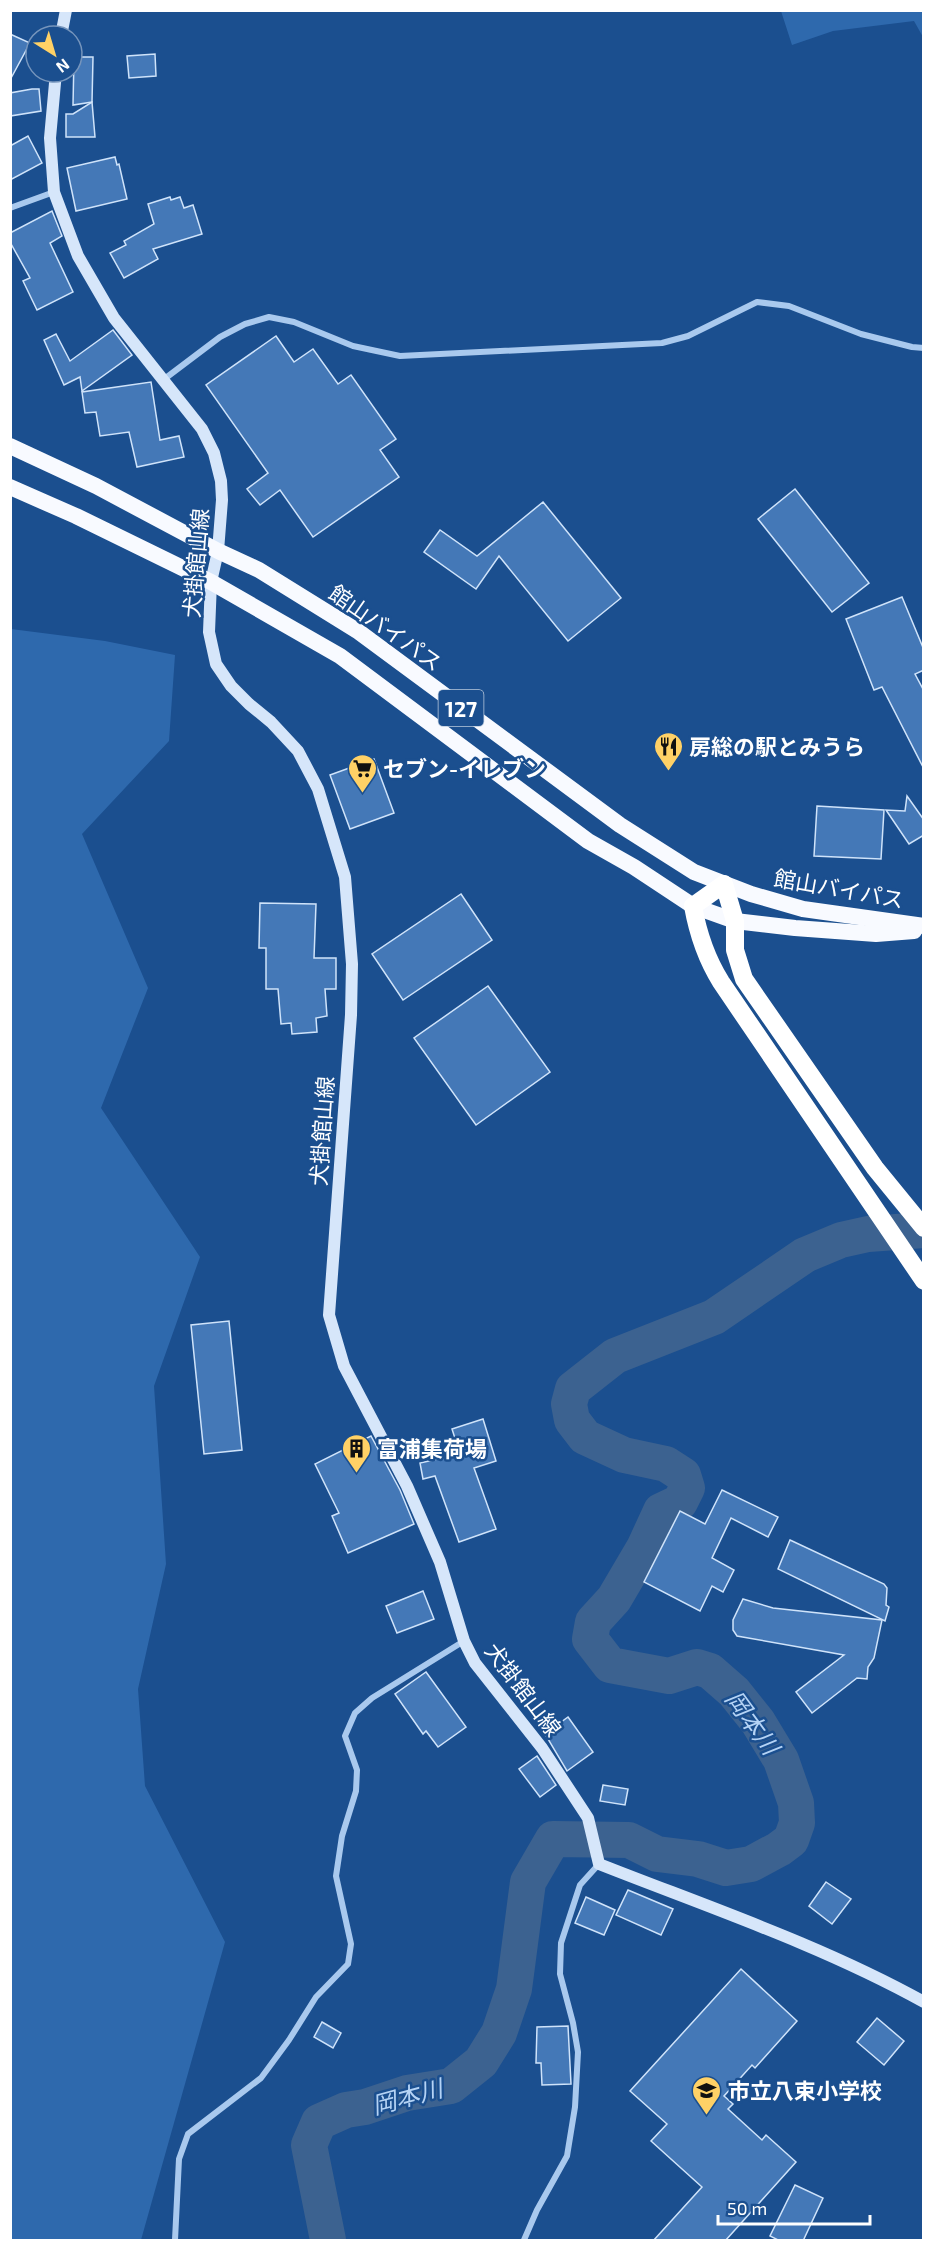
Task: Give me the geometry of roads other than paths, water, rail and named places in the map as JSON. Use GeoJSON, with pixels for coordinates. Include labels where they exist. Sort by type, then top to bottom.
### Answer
{"type":"FeatureCollection","features":[{"type":"Feature","properties":{"kind":"highway","name":"館山バイパス"},"geometry":{"type":"LineString","coordinates":[[10,446],[96,486],[218,551],[259,570],[359,632],[620,825],[694,872],[803,909],[924,926]]}},
{"type":"Feature","properties":{"kind":"highway","name":"館山バイパス"},"geometry":{"type":"LineString","coordinates":[[10,487],[76,516],[211,582],[340,656],[588,841],[634,867],[693,906],[735,921],[876,934],[924,931]]}},
{"type":"Feature","properties":{"kind":"highway"},"geometry":{"type":"LineString","coordinates":[[924,1228],[875,1168],[744,979],[735,950],[735,921],[724,884],[693,906],[701,943],[721,982],[924,1281]]}},
{"type":"Feature","properties":{"kind":"main road","name":"犬掛館山線"},"geometry":{"type":"LineString","coordinates":[[55,84],[51,138],[54,192],[78,256],[114,318],[202,429],[214,453],[221,481],[222,500],[218,551],[211,582],[210,632],[216,664],[231,686],[271,722],[298,751],[318,789],[345,877],[352,964],[351,1015],[329,1315],[344,1366],[407,1486],[440,1562],[464,1641],[475,1663],[542,1748],[588,1818],[598,1860]]}},
{"type":"Feature","properties":{"kind":"main road"},"geometry":{"type":"LineString","coordinates":[[598,1860],[815,1949],[881,1979],[924,2002]]}},
{"type":"Feature","properties":{"kind":"street"},"geometry":{"type":"LineString","coordinates":[[10,208],[54,192]]}},
{"type":"Feature","properties":{"kind":"street"},"geometry":{"type":"LineString","coordinates":[[162,380],[220,337],[246,324],[269,317],[294,322],[353,345],[400,356],[662,343],[688,336],[757,302],[789,306],[861,334],[924,348]]}},
{"type":"Feature","properties":{"kind":"street"},"geometry":{"type":"LineString","coordinates":[[175,2241],[179,2159],[188,2134],[261,2078],[289,2040],[316,1997],[348,1964],[351,1944],[336,1876],[342,1836],[356,1791],[357,1770],[345,1736],[355,1713],[372,1698],[464,1641]]}},
{"type":"Feature","properties":{"kind":"street"},"geometry":{"type":"LineString","coordinates":[[524,2241],[537,2210],[567,2156],[575,2107],[578,2052],[560,1974],[561,1943],[580,1885],[598,1860]]}},
{"type":"Feature","properties":{"kind":"waterway","name":"岡本川"},"geometry":{"type":"LineString","coordinates":[[328,2240],[309,2145],[319,2122],[346,2110],[365,2107],[407,2093],[451,2086],[481,2062],[499,2033],[514,1989],[528,1882],[553,1839],[629,1840],[657,1854],[698,1859],[726,1868],[751,1864],[779,1849],[791,1840],[797,1823],[796,1803],[781,1760],[758,1722],[734,1692],[710,1671],[697,1667],[669,1676],[610,1665],[590,1639],[593,1622],[614,1599],[644,1548],[661,1511],[680,1502],[687,1488],[683,1475],[666,1464],[624,1455],[585,1437],[572,1420],[569,1404],[573,1389],[615,1356],[714,1317],[805,1255],[841,1240],[868,1234],[924,1230]]}},
{"type":"Feature","properties":{"kind":"place","name":"房総の駅とみうら"},"geometry":{"type":"Point","coordinates":[668,772]}},
{"type":"Feature","properties":{"kind":"place","name":"セブン-イレブン"},"geometry":{"type":"Point","coordinates":[362,794]}},
{"type":"Feature","properties":{"kind":"place","name":"富浦集荷場"},"geometry":{"type":"Point","coordinates":[356,1474]}},
{"type":"Feature","properties":{"kind":"place","name":"市立八束小学校"},"geometry":{"type":"Point","coordinates":[707,2116]}}]}
